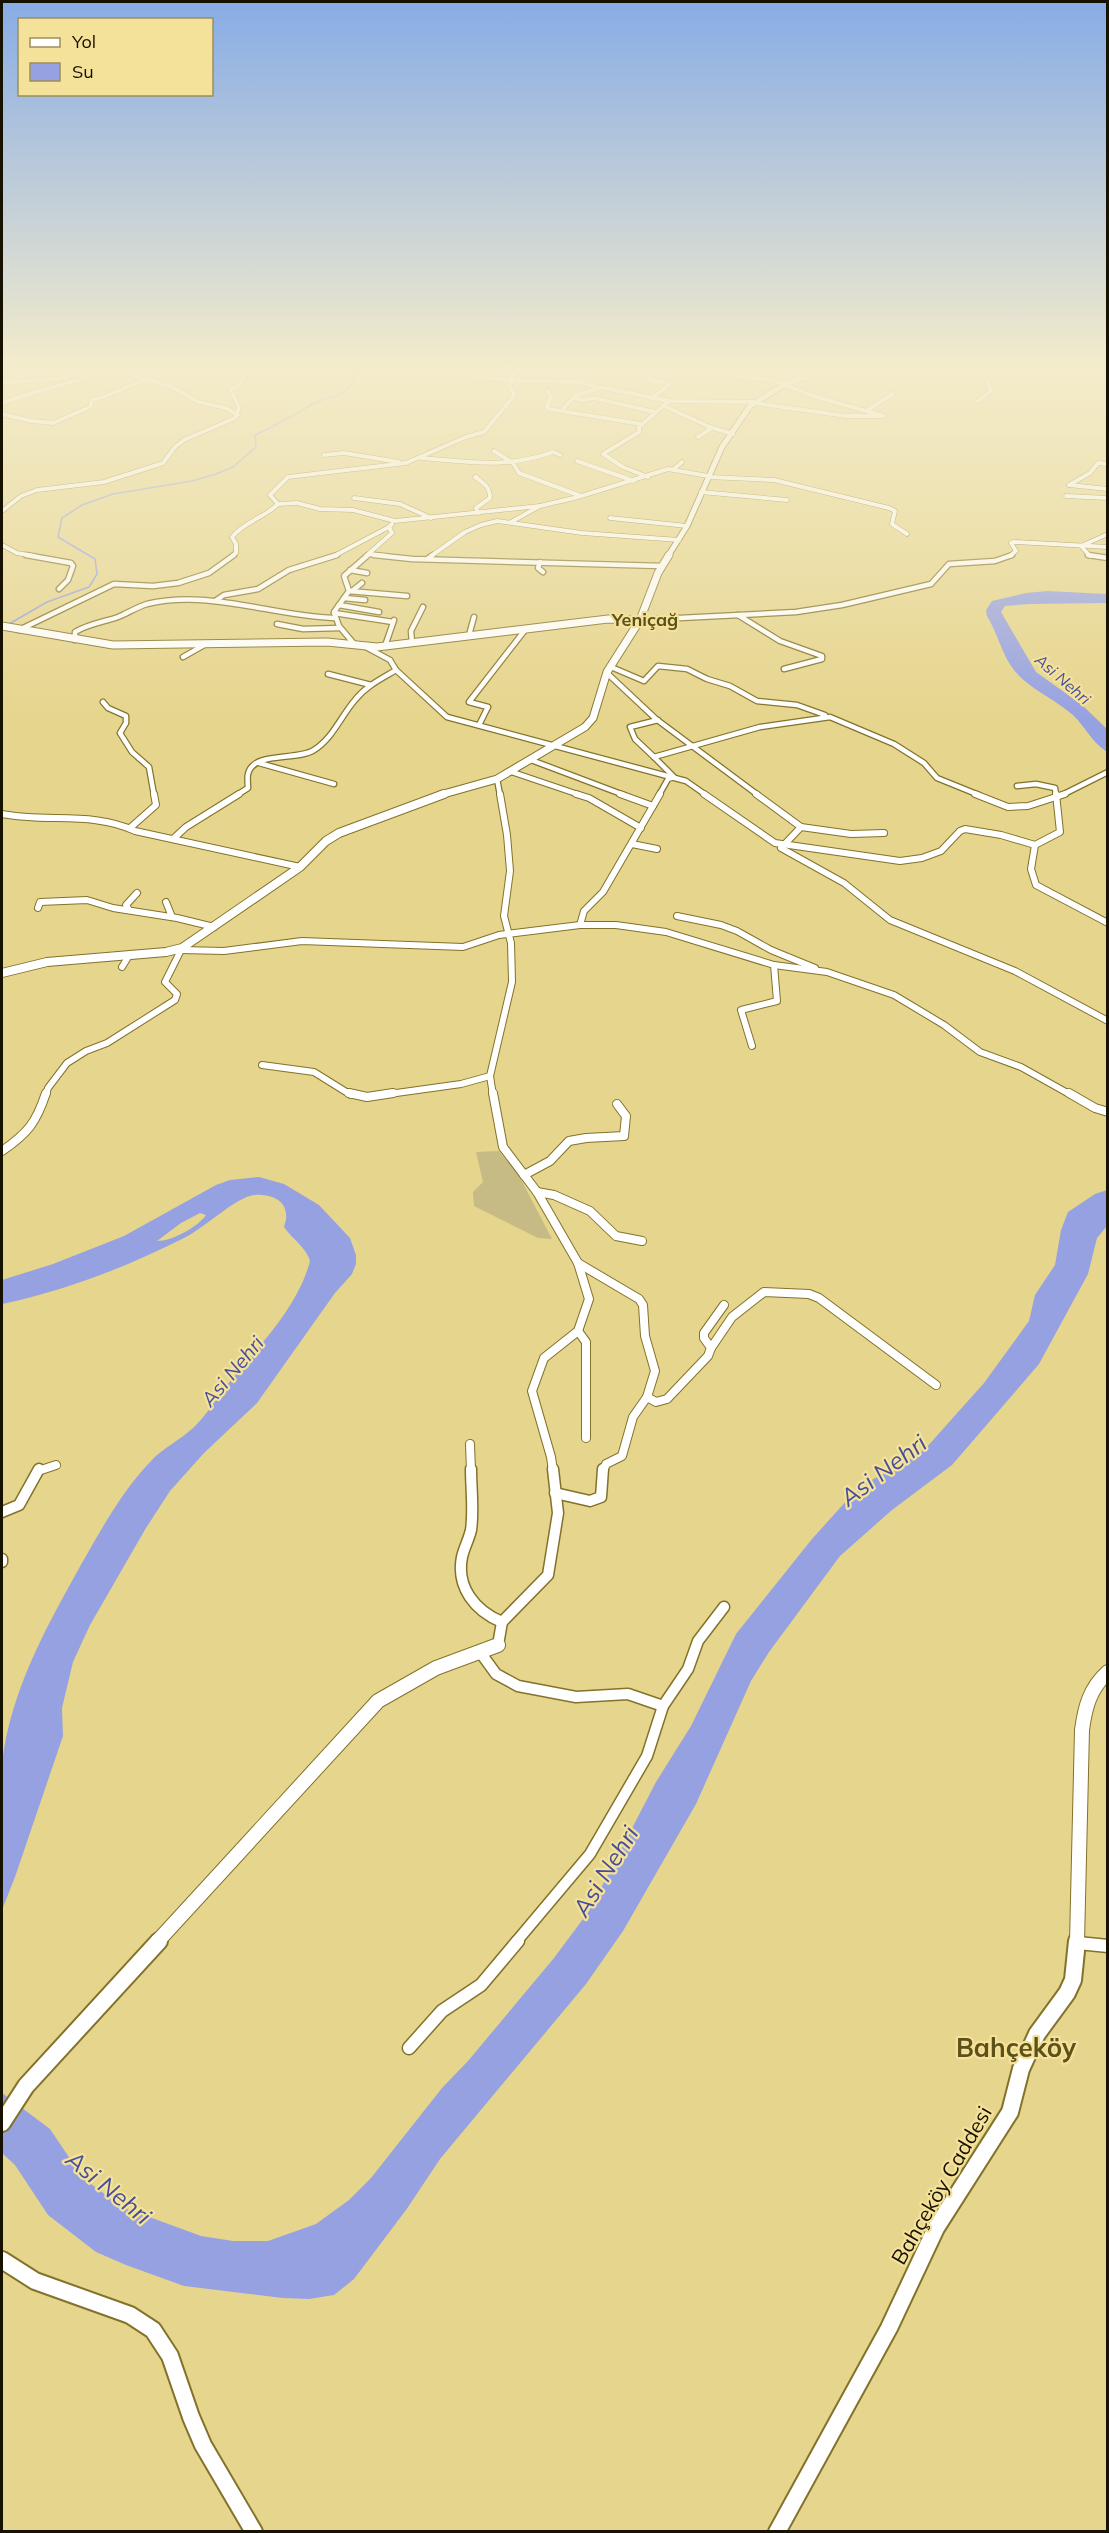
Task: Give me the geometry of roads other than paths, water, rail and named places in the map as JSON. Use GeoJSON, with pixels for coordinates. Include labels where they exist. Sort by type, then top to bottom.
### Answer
{"type":"FeatureCollection","features":[{"type":"Feature","properties":{"kind":"street"},"geometry":{"type":"LineString","coordinates":[[2,511],[21,496],[37,490],[94,483]]}},
{"type":"Feature","properties":{"kind":"street"},"geometry":{"type":"LineString","coordinates":[[278,504],[270,495],[273,490],[284,483]]}},
{"type":"Feature","properties":{"kind":"street"},"geometry":{"type":"LineString","coordinates":[[478,513],[476,508],[490,498],[490,490],[485,483]]}},
{"type":"Feature","properties":{"kind":"street"},"geometry":{"type":"LineString","coordinates":[[547,483],[582,496]]}},
{"type":"Feature","properties":{"kind":"street"},"geometry":{"type":"LineString","coordinates":[[278,504],[297,503],[320,509],[354,510],[395,521],[540,506],[626,483]]}},
{"type":"Feature","properties":{"kind":"street"},"geometry":{"type":"LineString","coordinates":[[2,1152],[23,1137],[37,1119],[48,1088],[68,1063],[86,1051],[107,1043],[175,1000],[177,994],[165,982],[182,949],[300,867],[326,841],[339,833],[456,789],[497,779],[585,727],[593,718],[609,671],[640,620],[662,566],[687,526],[705,483]]}},
{"type":"Feature","properties":{"kind":"street"},"geometry":{"type":"LineString","coordinates":[[790,483],[889,508],[895,511],[892,524],[907,534]]}},
{"type":"Feature","properties":{"kind":"street"},"geometry":{"type":"LineString","coordinates":[[1071,483],[1068,485],[1107,489]]}},
{"type":"Feature","properties":{"kind":"street"},"geometry":{"type":"LineString","coordinates":[[701,492],[787,500]]}},
{"type":"Feature","properties":{"kind":"street"},"geometry":{"type":"LineString","coordinates":[[1066,496],[1107,498]]}},
{"type":"Feature","properties":{"kind":"street"},"geometry":{"type":"LineString","coordinates":[[354,498],[400,504],[433,518]]}},
{"type":"Feature","properties":{"kind":"street"},"geometry":{"type":"LineString","coordinates":[[17,629],[114,584],[168,585],[209,573],[236,553],[233,534],[248,523],[272,512],[278,504]]}},
{"type":"Feature","properties":{"kind":"street"},"geometry":{"type":"LineString","coordinates":[[511,522],[540,506]]}},
{"type":"Feature","properties":{"kind":"street"},"geometry":{"type":"LineString","coordinates":[[610,518],[687,526]]}},
{"type":"Feature","properties":{"kind":"street"},"geometry":{"type":"LineString","coordinates":[[215,601],[224,595],[258,589],[289,570],[332,557],[389,527],[395,521]]}},
{"type":"Feature","properties":{"kind":"street"},"geometry":{"type":"LineString","coordinates":[[427,560],[444,545],[474,527],[493,521],[582,533],[679,540]]}},
{"type":"Feature","properties":{"kind":"street"},"geometry":{"type":"LineString","coordinates":[[350,591],[344,576],[392,533],[389,527]]}},
{"type":"Feature","properties":{"kind":"street"},"geometry":{"type":"LineString","coordinates":[[1081,546],[1107,534]]}},
{"type":"Feature","properties":{"kind":"street"},"geometry":{"type":"LineString","coordinates":[[2,626],[113,645],[327,642],[385,646],[608,619],[672,620],[737,614],[796,612],[842,605],[898,590],[925,586],[937,579],[947,565],[981,563],[1013,555],[1016,551],[1011,543],[1014,542],[1107,547]]}},
{"type":"Feature","properties":{"kind":"street"},"geometry":{"type":"LineString","coordinates":[[2,545],[17,553],[73,566],[73,572],[59,589]]}},
{"type":"Feature","properties":{"kind":"street"},"geometry":{"type":"LineString","coordinates":[[1081,546],[1089,556],[1107,558]]}},
{"type":"Feature","properties":{"kind":"street"},"geometry":{"type":"LineString","coordinates":[[369,554],[427,560],[662,566]]}},
{"type":"Feature","properties":{"kind":"street"},"geometry":{"type":"LineString","coordinates":[[540,562],[538,568],[543,572]]}},
{"type":"Feature","properties":{"kind":"street"},"geometry":{"type":"LineString","coordinates":[[350,570],[367,573]]}},
{"type":"Feature","properties":{"kind":"street"},"geometry":{"type":"LineString","coordinates":[[355,645],[340,628],[334,615],[339,604],[350,591],[362,583]]}},
{"type":"Feature","properties":{"kind":"street"},"geometry":{"type":"LineString","coordinates":[[350,591],[407,596]]}},
{"type":"Feature","properties":{"kind":"street"},"geometry":{"type":"LineString","coordinates":[[344,598],[365,600]]}},
{"type":"Feature","properties":{"kind":"street"},"geometry":{"type":"LineString","coordinates":[[75,640],[75,632],[83,627],[118,617],[147,604],[215,601],[306,617],[334,615],[394,621],[385,646]]}},
{"type":"Feature","properties":{"kind":"street"},"geometry":{"type":"LineString","coordinates":[[339,604],[379,612]]}},
{"type":"Feature","properties":{"kind":"street"},"geometry":{"type":"LineString","coordinates":[[412,643],[411,631],[423,607]]}},
{"type":"Feature","properties":{"kind":"street"},"geometry":{"type":"LineString","coordinates":[[737,614],[780,642],[822,656],[822,659],[784,669]]}},
{"type":"Feature","properties":{"kind":"street"},"geometry":{"type":"LineString","coordinates":[[469,635],[474,617]]}},
{"type":"Feature","properties":{"kind":"street"},"geometry":{"type":"LineString","coordinates":[[277,624],[303,628],[340,628]]}},
{"type":"Feature","properties":{"kind":"street"},"geometry":{"type":"LineString","coordinates":[[480,725],[488,707],[469,702],[525,630]]}},
{"type":"Feature","properties":{"kind":"street"},"geometry":{"type":"LineString","coordinates":[[183,657],[206,644]]}},
{"type":"Feature","properties":{"kind":"street"},"geometry":{"type":"LineString","coordinates":[[364,646],[390,660],[396,670],[447,717],[674,777],[702,790],[738,819],[775,843],[900,861],[922,858],[941,851],[960,831],[975,829],[1035,845],[1060,832],[1058,797],[1054,787],[1036,784],[1017,786]]}},
{"type":"Feature","properties":{"kind":"street"},"geometry":{"type":"LineString","coordinates":[[609,671],[644,681],[658,666],[674,666],[730,686],[758,701],[797,705],[894,744],[924,763],[937,778],[995,804],[1012,807],[1028,806],[1058,797],[1107,772]]}},
{"type":"Feature","properties":{"kind":"street"},"geometry":{"type":"LineString","coordinates":[[173,839],[186,827],[248,788],[249,771],[259,763],[282,756],[305,756],[314,750],[338,727],[348,709],[361,693],[396,670]]}},
{"type":"Feature","properties":{"kind":"street"},"geometry":{"type":"LineString","coordinates":[[609,671],[620,686],[658,720],[801,827],[851,834],[884,832]]}},
{"type":"Feature","properties":{"kind":"street"},"geometry":{"type":"LineString","coordinates":[[328,674],[371,685]]}},
{"type":"Feature","properties":{"kind":"street"},"geometry":{"type":"LineString","coordinates":[[620,686],[639,679]]}},
{"type":"Feature","properties":{"kind":"street"},"geometry":{"type":"LineString","coordinates":[[103,702],[108,708],[126,716],[126,723],[120,733],[123,742],[140,761],[149,767],[156,805],[130,828]]}},
{"type":"Feature","properties":{"kind":"street"},"geometry":{"type":"LineString","coordinates":[[654,757],[760,726],[830,717]]}},
{"type":"Feature","properties":{"kind":"street"},"geometry":{"type":"LineString","coordinates":[[658,720],[630,727],[635,739],[674,777]]}},
{"type":"Feature","properties":{"kind":"street"},"geometry":{"type":"LineString","coordinates":[[531,760],[653,806]]}},
{"type":"Feature","properties":{"kind":"street"},"geometry":{"type":"LineString","coordinates":[[259,763],[334,784]]}},
{"type":"Feature","properties":{"kind":"street"},"geometry":{"type":"LineString","coordinates":[[512,772],[589,798],[641,828]]}},
{"type":"Feature","properties":{"kind":"street"},"geometry":{"type":"LineString","coordinates":[[580,926],[584,911],[603,892],[668,779],[674,777]]}},
{"type":"Feature","properties":{"kind":"street"},"geometry":{"type":"LineString","coordinates":[[2,2123],[26,2086],[378,1701],[436,1668],[498,1645],[501,1622],[548,1575],[558,1512],[551,1457],[532,1390],[544,1358],[578,1331],[589,1299],[578,1263],[537,1192],[503,1147],[490,1076],[512,982],[511,943],[504,916],[510,871],[507,835],[497,779]]}},
{"type":"Feature","properties":{"kind":"street"},"geometry":{"type":"LineString","coordinates":[[2,814],[48,820],[95,819],[115,822],[173,839],[300,867]]}},
{"type":"Feature","properties":{"kind":"street"},"geometry":{"type":"LineString","coordinates":[[801,827],[782,848],[794,857],[844,883],[890,920],[1015,970],[1107,1021]]}},
{"type":"Feature","properties":{"kind":"street"},"geometry":{"type":"LineString","coordinates":[[632,844],[657,849]]}},
{"type":"Feature","properties":{"kind":"street"},"geometry":{"type":"LineString","coordinates":[[1035,845],[1031,869],[1036,885],[1107,923]]}},
{"type":"Feature","properties":{"kind":"street"},"geometry":{"type":"LineString","coordinates":[[129,910],[127,902],[137,893]]}},
{"type":"Feature","properties":{"kind":"street"},"geometry":{"type":"LineString","coordinates":[[38,908],[40,902],[87,900],[113,908],[172,917],[214,927]]}},
{"type":"Feature","properties":{"kind":"street"},"geometry":{"type":"LineString","coordinates":[[166,902],[172,917]]}},
{"type":"Feature","properties":{"kind":"street"},"geometry":{"type":"LineString","coordinates":[[677,916],[737,931],[771,950],[894,995],[944,1025],[980,1052],[1021,1067],[1095,1108],[1107,1112]]}},
{"type":"Feature","properties":{"kind":"street"},"geometry":{"type":"LineString","coordinates":[[2,973],[46,962],[182,949],[224,951],[302,941],[463,947],[509,934],[580,926],[628,926],[680,935],[774,965],[827,972]]}},
{"type":"Feature","properties":{"kind":"street"},"geometry":{"type":"LineString","coordinates":[[122,967],[130,954]]}},
{"type":"Feature","properties":{"kind":"street"},"geometry":{"type":"LineString","coordinates":[[752,1046],[741,1010],[777,1001],[774,965]]}},
{"type":"Feature","properties":{"kind":"street"},"geometry":{"type":"LineString","coordinates":[[262,1065],[314,1072],[353,1096],[367,1097],[462,1084],[490,1076]]}},
{"type":"Feature","properties":{"kind":"street"},"geometry":{"type":"LineString","coordinates":[[524,1175],[551,1160],[570,1140],[592,1136],[615,1138],[624,1136],[626,1116],[617,1104]]}},
{"type":"Feature","properties":{"kind":"street"},"geometry":{"type":"LineString","coordinates":[[537,1192],[554,1195],[590,1211],[616,1236],[642,1241]]}},
{"type":"Feature","properties":{"kind":"street"},"geometry":{"type":"LineString","coordinates":[[555,1493],[590,1501],[601,1497],[603,1468],[622,1456],[633,1417],[647,1397],[655,1371],[645,1336],[643,1305],[639,1299],[578,1263]]}},
{"type":"Feature","properties":{"kind":"street"},"geometry":{"type":"LineString","coordinates":[[647,1397],[656,1402],[667,1399],[708,1356],[725,1324],[758,1295],[771,1291],[809,1294],[819,1298],[936,1385]]}},
{"type":"Feature","properties":{"kind":"street"},"geometry":{"type":"LineString","coordinates":[[711,1348],[704,1338],[704,1333],[724,1305]]}},
{"type":"Feature","properties":{"kind":"street"},"geometry":{"type":"LineString","coordinates":[[578,1331],[586,1342],[586,1438]]}},
{"type":"Feature","properties":{"kind":"street"},"geometry":{"type":"LineString","coordinates":[[470,1444],[471,1531],[460,1570],[471,1601],[489,1618],[501,1622]]}},
{"type":"Feature","properties":{"kind":"street"},"geometry":{"type":"LineString","coordinates":[[2,1512],[19,1505],[39,1469],[56,1465]]}},
{"type":"Feature","properties":{"kind":"street"},"geometry":{"type":"LineString","coordinates":[[410,2048],[442,2011],[481,1985],[590,1854],[647,1756],[663,1706],[688,1669],[702,1635],[724,1608]]}},
{"type":"Feature","properties":{"kind":"street"},"geometry":{"type":"LineString","coordinates":[[480,1652],[496,1674],[518,1686],[576,1696],[628,1694],[663,1706]]}},
{"type":"Feature","properties":{"kind":"street","name":"Bahçeköy Caddesi"},"geometry":{"type":"LineString","coordinates":[[777,2532],[889,2328],[936,2228],[1010,2112],[1021,2069],[1034,2040],[1073,1980],[1078,1943],[1084,1708],[1090,1691],[1107,1672]]}},
{"type":"Feature","properties":{"kind":"street"},"geometry":{"type":"LineString","coordinates":[[1078,1943],[1107,1946]]}},
{"type":"Feature","properties":{"kind":"street"},"geometry":{"type":"LineString","coordinates":[[2,2260],[45,2286],[138,2318],[153,2330],[164,2343],[174,2363],[197,2432],[254,2532]]}},
{"type":"Feature","properties":{"kind":"water"},"geometry":{"type":"Polygon","coordinates":[[[1047,591],[1107,594],[1107,603],[1005,606],[1001,612],[1036,672],[1082,705],[1107,729],[1107,752],[1073,715],[1017,674],[987,616],[986,610],[992,601],[1047,591]]]}},
{"type":"Feature","properties":{"kind":"water"},"geometry":{"type":"Polygon","coordinates":[[[259,1177],[284,1184],[319,1205],[350,1238],[356,1255],[356,1264],[352,1274],[335,1293],[257,1403],[204,1453],[170,1491],[90,1625],[73,1662],[62,1708],[63,1736],[2,1910],[2,1764],[6,1737],[22,1685],[43,1635],[82,1563],[122,1497],[156,1456],[198,1423],[275,1327],[296,1295],[310,1261],[305,1251],[284,1227],[286,1216],[282,1204],[270,1196],[254,1195],[238,1201],[184,1238],[140,1259],[72,1285],[2,1304],[2,1280],[53,1264],[124,1236],[216,1185],[230,1180],[259,1177]],[[200,1213],[181,1223],[157,1241],[170,1239],[184,1232],[206,1215],[200,1213]]]}},
{"type":"Feature","properties":{"kind":"water"},"geometry":{"type":"Polygon","coordinates":[[[1107,1190],[1107,1226],[1097,1238],[1088,1274],[1039,1364],[952,1465],[892,1510],[840,1556],[769,1652],[751,1681],[696,1804],[623,1931],[586,1984],[440,2159],[406,2210],[354,2279],[334,2295],[309,2299],[184,2286],[96,2252],[48,2215],[15,2165],[2,2153],[2,2093],[50,2129],[83,2178],[122,2207],[201,2236],[233,2241],[268,2241],[316,2224],[349,2200],[371,2178],[442,2088],[468,2061],[554,1958],[589,1911],[656,1782],[691,1726],[736,1634],[812,1539],[848,1499],[868,1482],[926,1448],[984,1383],[1029,1321],[1035,1295],[1055,1265],[1061,1230],[1068,1212],[1095,1194],[1107,1190]]]}},
{"type":"Feature","properties":{"kind":"waterway"},"geometry":{"type":"LineString","coordinates":[[9,624],[47,602],[89,587],[97,574],[95,559],[58,537],[62,518],[82,505],[113,494],[179,483]]}},
{"type":"Feature","properties":{"kind":"district","name":"Yeniçağ"},"geometry":{"type":"Point","coordinates":[645,619]}},
{"type":"Feature","properties":{"kind":"district","name":"Bahçeköy"},"geometry":{"type":"Point","coordinates":[1016,2047]}},
{"type":"Feature","properties":{"kind":"water label","name":"Asi Nehri"},"geometry":{"type":"Point","coordinates":[1063,679]}},
{"type":"Feature","properties":{"kind":"water label","name":"Asi Nehri"},"geometry":{"type":"Point","coordinates":[232,1371]}},
{"type":"Feature","properties":{"kind":"water label","name":"Asi Nehri"},"geometry":{"type":"Point","coordinates":[883,1470]}},
{"type":"Feature","properties":{"kind":"water label","name":"Asi Nehri"},"geometry":{"type":"Point","coordinates":[605,1871]}},
{"type":"Feature","properties":{"kind":"water label","name":"Asi Nehri"},"geometry":{"type":"Point","coordinates":[109,2187]}}]}
